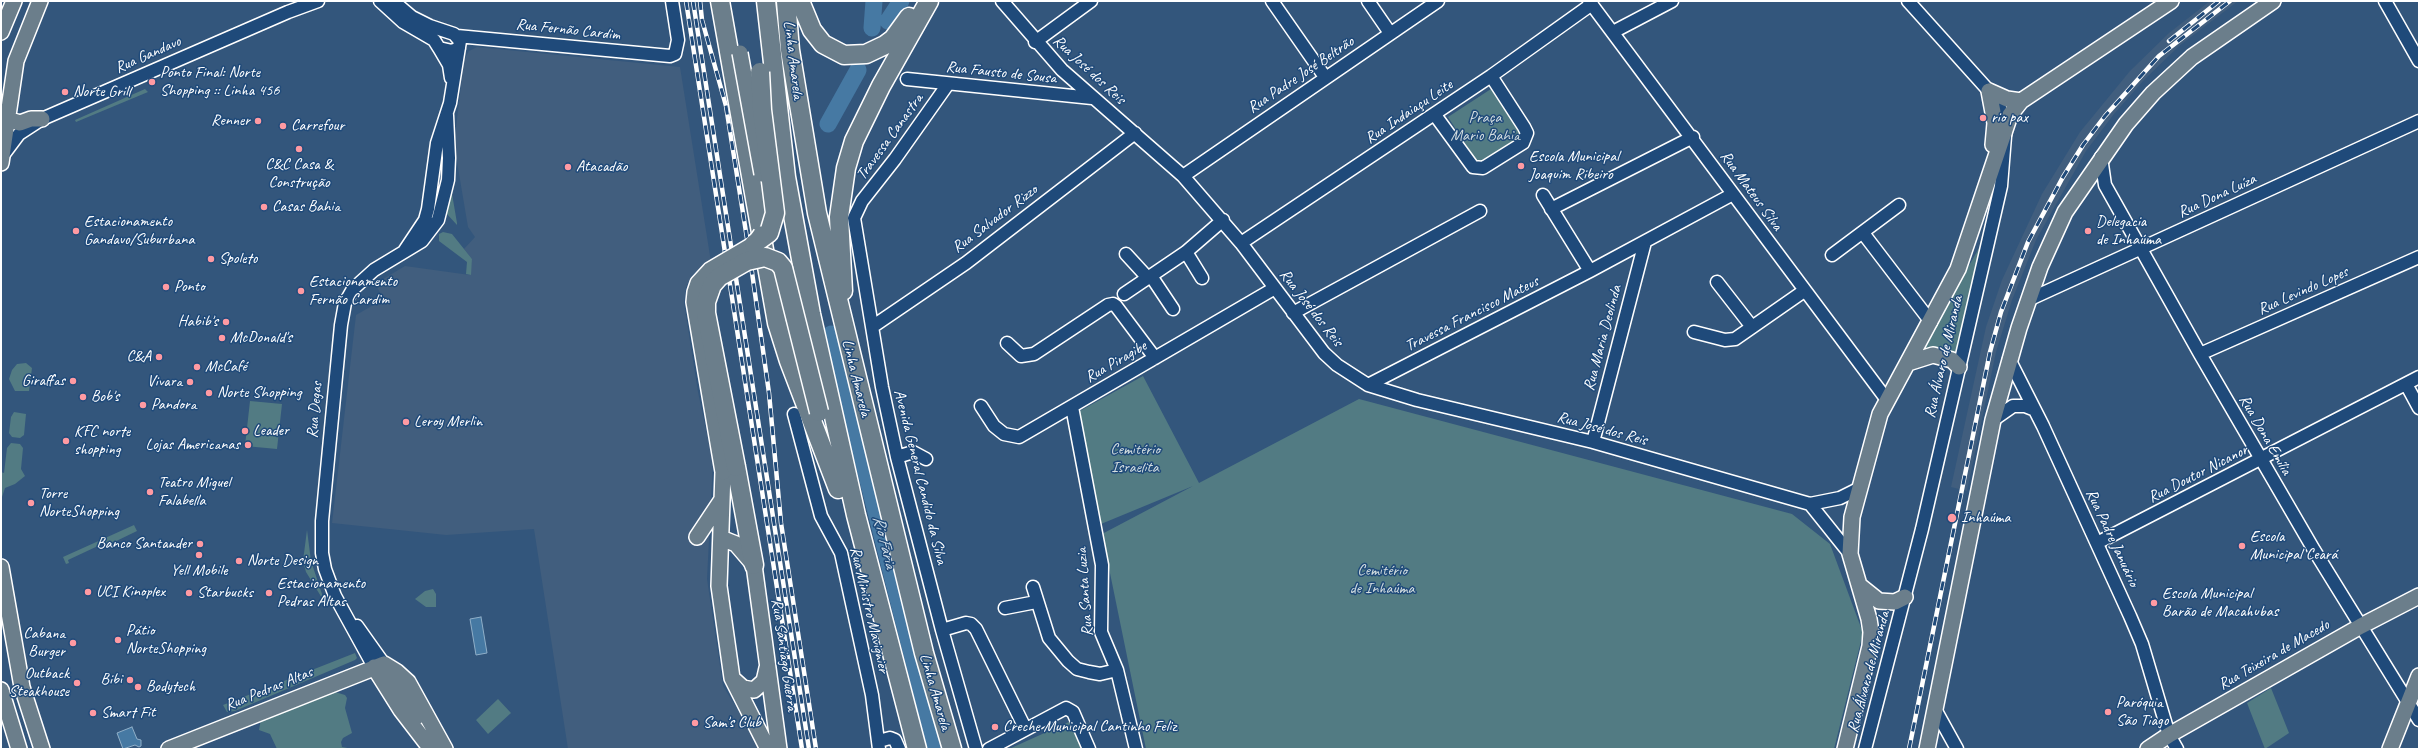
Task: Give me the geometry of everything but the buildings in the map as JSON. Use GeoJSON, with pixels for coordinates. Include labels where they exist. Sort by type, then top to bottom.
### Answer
{"type":"FeatureCollection","features":[{"type":"Feature","properties":{"kind":"highway"},"geometry":{"type":"LineString","coordinates":[[720,1],[777,323],[789,361],[838,489]]}},
{"type":"Feature","properties":{"kind":"highway"},"geometry":{"type":"LineString","coordinates":[[754,244],[769,233],[775,213],[762,110],[760,72],[765,1]]}},
{"type":"Feature","properties":{"kind":"highway","name":"Linha Amarela"},"geometry":{"type":"LineString","coordinates":[[765,1],[786,177],[810,314],[893,660],[917,749]]}},
{"type":"Feature","properties":{"kind":"highway","name":"Linha Amarela"},"geometry":{"type":"LineString","coordinates":[[786,1],[790,50],[816,213],[924,653],[952,749]]}},
{"type":"Feature","properties":{"kind":"highway"},"geometry":{"type":"LineString","coordinates":[[800,1],[812,30],[823,44],[844,55],[855,56],[875,50],[893,39],[910,16],[915,1]]}},
{"type":"Feature","properties":{"kind":"highway"},"geometry":{"type":"LineString","coordinates":[[848,346],[839,217],[846,168],[854,141],[864,120],[929,1]]}},
{"type":"Feature","properties":{"kind":"highway"},"geometry":{"type":"LineString","coordinates":[[754,565],[730,470],[706,313],[706,302],[712,285],[719,277],[747,261],[765,256],[778,262],[783,268],[838,489],[873,612],[893,660]]}},
{"type":"Feature","properties":{"kind":"main road"},"geometry":{"type":"LineString","coordinates":[[1,32],[14,1]]}},
{"type":"Feature","properties":{"kind":"main road"},"geometry":{"type":"LineString","coordinates":[[1,160],[4,115],[16,61],[40,1]]}},
{"type":"Feature","properties":{"kind":"main road"},"geometry":{"type":"LineString","coordinates":[[724,1],[740,53],[766,203],[765,224],[754,244],[710,270],[698,283],[694,302],[730,470],[723,498],[719,586],[732,678],[768,749]]}},
{"type":"Feature","properties":{"kind":"main road"},"geometry":{"type":"LineString","coordinates":[[1845,749],[1870,646],[1869,619],[1850,554],[1852,517],[1880,414],[1931,322],[1958,269],[2006,124],[2010,115],[2021,101],[2171,1]]}},
{"type":"Feature","properties":{"kind":"main road"},"geometry":{"type":"LineString","coordinates":[[1927,749],[1936,711],[1993,420],[2009,359],[2040,267],[2066,212],[2101,157],[2126,124],[2153,93],[2192,57],[2273,1]]}},
{"type":"Feature","properties":{"kind":"main road"},"geometry":{"type":"LineString","coordinates":[[1989,91],[2007,99],[2021,101]]}},
{"type":"Feature","properties":{"kind":"main road"},"geometry":{"type":"LineString","coordinates":[[1989,91],[1995,123],[1989,175]]}},
{"type":"Feature","properties":{"kind":"main road"},"geometry":{"type":"LineString","coordinates":[[4,115],[20,123],[31,119],[42,119]]}},
{"type":"Feature","properties":{"kind":"main road"},"geometry":{"type":"LineString","coordinates":[[1908,363],[1933,355],[1952,360],[1958,367]]}},
{"type":"Feature","properties":{"kind":"main road"},"geometry":{"type":"LineString","coordinates":[[697,538],[723,498]]}},
{"type":"Feature","properties":{"kind":"main road"},"geometry":{"type":"LineString","coordinates":[[721,538],[736,544],[754,565]]}},
{"type":"Feature","properties":{"kind":"main road","name":"Rua Santiago Guerra"},"geometry":{"type":"LineString","coordinates":[[754,565],[779,749]]}},
{"type":"Feature","properties":{"kind":"main road"},"geometry":{"type":"LineString","coordinates":[[1,567],[22,686],[42,749]]}},
{"type":"Feature","properties":{"kind":"main road"},"geometry":{"type":"LineString","coordinates":[[1858,584],[1879,601],[1895,602],[1905,597]]}},
{"type":"Feature","properties":{"kind":"main road","name":"Rua Teixeira de Macedo"},"geometry":{"type":"LineString","coordinates":[[2148,749],[2169,735],[2361,626],[2419,596]]}},
{"type":"Feature","properties":{"kind":"main road"},"geometry":{"type":"LineString","coordinates":[[732,678],[743,688],[754,690],[764,681],[767,664]]}},
{"type":"Feature","properties":{"kind":"main road"},"geometry":{"type":"LineString","coordinates":[[379,665],[408,682],[444,749]]}},
{"type":"Feature","properties":{"kind":"main road","name":"Rua Pedras Altas"},"geometry":{"type":"LineString","coordinates":[[169,749],[379,665]]}},
{"type":"Feature","properties":{"kind":"main road","name":"Rua Degas"},"geometry":{"type":"LineString","coordinates":[[379,665],[401,710],[431,749]]}},
{"type":"Feature","properties":{"kind":"main road"},"geometry":{"type":"LineString","coordinates":[[2390,749],[2419,676]]}},
{"type":"Feature","properties":{"kind":"main road"},"geometry":{"type":"LineString","coordinates":[[1,690],[19,749]]}},
{"type":"Feature","properties":{"kind":"street"},"geometry":{"type":"LineString","coordinates":[[380,1],[403,22],[437,44],[452,51],[458,42],[442,30],[412,16],[393,1]]}},
{"type":"Feature","properties":{"kind":"street","name":"Rua Fernão Cardim"},"geometry":{"type":"LineString","coordinates":[[458,42],[664,57],[675,54],[678,40],[672,1]]}},
{"type":"Feature","properties":{"kind":"street","name":"Rua José dos Reis"},"geometry":{"type":"LineString","coordinates":[[1002,1],[1035,42],[1092,98],[1135,133],[1183,176],[1223,220],[1324,353],[1337,365],[1368,385],[1417,400],[1593,442],[1810,504],[1840,498],[1860,488]]}},
{"type":"Feature","properties":{"kind":"street"},"geometry":{"type":"LineString","coordinates":[[1035,42],[1091,1]]}},
{"type":"Feature","properties":{"kind":"street"},"geometry":{"type":"LineString","coordinates":[[1272,1],[1325,77]]}},
{"type":"Feature","properties":{"kind":"street"},"geometry":{"type":"LineString","coordinates":[[1368,1],[1390,34]]}},
{"type":"Feature","properties":{"kind":"street","name":"Rua Padre José Beltrão"},"geometry":{"type":"LineString","coordinates":[[1183,176],[1325,77],[1438,1]]}},
{"type":"Feature","properties":{"kind":"street"},"geometry":{"type":"LineString","coordinates":[[1613,32],[1672,1]]}},
{"type":"Feature","properties":{"kind":"street","name":"Rua Álvaro de Miranda"},"geometry":{"type":"LineString","coordinates":[[1865,749],[1905,597],[2001,186],[2006,124],[1999,105],[1989,91],[1908,1]]}},
{"type":"Feature","properties":{"kind":"street"},"geometry":{"type":"LineString","coordinates":[[2385,1],[2419,61]]}},
{"type":"Feature","properties":{"kind":"street","name":"Rua Gandavo"},"geometry":{"type":"LineString","coordinates":[[1,160],[19,134],[42,119],[311,2]]}},
{"type":"Feature","properties":{"kind":"street","name":"Rua Mateus Silva"},"geometry":{"type":"LineString","coordinates":[[1590,3],[1693,137],[1804,291],[1887,400]]}},
{"type":"Feature","properties":{"kind":"street","name":"Rua Indaiaçu Leite"},"geometry":{"type":"LineString","coordinates":[[1241,243],[1491,76],[1590,3]]}},
{"type":"Feature","properties":{"kind":"street"},"geometry":{"type":"LineString","coordinates":[[437,44],[435,36],[442,30]]}},
{"type":"Feature","properties":{"kind":"street","name":"Rua Degas"},"geometry":{"type":"LineString","coordinates":[[379,665],[335,596],[325,569],[322,539],[341,325],[345,303],[353,289],[362,279],[428,236],[441,212],[446,190],[449,158],[447,115],[458,42]]}},
{"type":"Feature","properties":{"kind":"street","name":"Rua Degas"},"geometry":{"type":"LineString","coordinates":[[437,44],[448,65],[452,86]]}},
{"type":"Feature","properties":{"kind":"street"},"geometry":{"type":"LineString","coordinates":[[1435,114],[1473,167],[1483,168],[1523,143],[1527,133],[1491,76]]}},
{"type":"Feature","properties":{"kind":"street","name":"Rua Fausto de Sousa"},"geometry":{"type":"LineString","coordinates":[[907,79],[1092,98]]}},
{"type":"Feature","properties":{"kind":"street","name":"Travessa Canastra"},"geometry":{"type":"LineString","coordinates":[[857,209],[895,159],[948,84]]}},
{"type":"Feature","properties":{"kind":"street","name":"Rua Degas"},"geometry":{"type":"LineString","coordinates":[[403,252],[425,220],[440,129],[447,115]]}},
{"type":"Feature","properties":{"kind":"street","name":"Rua Dona Luíza"},"geometry":{"type":"LineString","coordinates":[[2028,300],[2419,121]]}},
{"type":"Feature","properties":{"kind":"street","name":"Rua Salvador Rizzo"},"geometry":{"type":"LineString","coordinates":[[872,327],[966,263],[1135,133]]}},
{"type":"Feature","properties":{"kind":"street"},"geometry":{"type":"LineString","coordinates":[[1551,209],[1693,137]]}},
{"type":"Feature","properties":{"kind":"street"},"geometry":{"type":"LineString","coordinates":[[436,150],[440,164],[436,201],[441,212]]}},
{"type":"Feature","properties":{"kind":"street","name":"Rua Dona Emília"},"geometry":{"type":"LineString","coordinates":[[2101,157],[2105,185],[2200,354],[2261,460],[2419,720]]}},
{"type":"Feature","properties":{"kind":"street","name":"Travessa Francisco Mateus"},"geometry":{"type":"LineString","coordinates":[[1368,385],[1590,271],[1733,194]]}},
{"type":"Feature","properties":{"kind":"street"},"geometry":{"type":"LineString","coordinates":[[1543,195],[1590,271]]}},
{"type":"Feature","properties":{"kind":"street"},"geometry":{"type":"LineString","coordinates":[[1832,255],[1899,205]]}},
{"type":"Feature","properties":{"kind":"street","name":"Avenida General Candido da Silva"},"geometry":{"type":"LineString","coordinates":[[857,209],[855,228],[882,387],[897,457],[942,630],[976,749]]}},
{"type":"Feature","properties":{"kind":"street"},"geometry":{"type":"LineString","coordinates":[[1293,312],[1480,211]]}},
{"type":"Feature","properties":{"kind":"street"},"geometry":{"type":"LineString","coordinates":[[1124,294],[1186,252],[1223,220]]}},
{"type":"Feature","properties":{"kind":"street"},"geometry":{"type":"LineString","coordinates":[[1863,233],[1931,322]]}},
{"type":"Feature","properties":{"kind":"street","name":"Rua Maria Deolinda"},"geometry":{"type":"LineString","coordinates":[[1593,442],[1645,242]]}},
{"type":"Feature","properties":{"kind":"street"},"geometry":{"type":"LineString","coordinates":[[1186,252],[1202,278]]}},
{"type":"Feature","properties":{"kind":"street"},"geometry":{"type":"LineString","coordinates":[[1126,254],[1150,277],[1174,309]]}},
{"type":"Feature","properties":{"kind":"street","name":"Rua Levindo Lopes"},"geometry":{"type":"LineString","coordinates":[[2200,354],[2419,257]]}},
{"type":"Feature","properties":{"kind":"street"},"geometry":{"type":"LineString","coordinates":[[1717,282],[1752,327]]}},
{"type":"Feature","properties":{"kind":"street","name":"Rua Piragibe"},"geometry":{"type":"LineString","coordinates":[[980,406],[994,426],[1004,434],[1019,437],[1275,288]]}},
{"type":"Feature","properties":{"kind":"street"},"geometry":{"type":"LineString","coordinates":[[1694,332],[1731,340],[1804,291]]}},
{"type":"Feature","properties":{"kind":"street"},"geometry":{"type":"LineString","coordinates":[[1007,343],[1021,356],[1034,354],[1108,305],[1112,304],[1116,306],[1155,358]]}},
{"type":"Feature","properties":{"kind":"street","name":"Rua Padre Januário"},"geometry":{"type":"LineString","coordinates":[[2009,359],[2035,410],[2142,644],[2169,735],[2177,749]]}},
{"type":"Feature","properties":{"kind":"street","name":"Rua Doutor Nicanor"},"geometry":{"type":"LineString","coordinates":[[2097,543],[2261,460],[2419,377]]}},
{"type":"Feature","properties":{"kind":"street"},"geometry":{"type":"LineString","coordinates":[[2406,384],[2419,408]]}},
{"type":"Feature","properties":{"kind":"street"},"geometry":{"type":"LineString","coordinates":[[1993,420],[2007,408],[2013,406],[2025,406],[2035,410]]}},
{"type":"Feature","properties":{"kind":"street","name":"Rua Santa Luzia"},"geometry":{"type":"LineString","coordinates":[[1072,407],[1101,559],[1101,632],[1117,670],[1136,749]]}},
{"type":"Feature","properties":{"kind":"street","name":"Rua Ministro Mavignier"},"geometry":{"type":"LineString","coordinates":[[794,414],[821,516],[841,553],[872,695],[879,745]]}},
{"type":"Feature","properties":{"kind":"street"},"geometry":{"type":"LineString","coordinates":[[897,457],[913,452],[926,459]]}},
{"type":"Feature","properties":{"kind":"street"},"geometry":{"type":"LineString","coordinates":[[1810,504],[1850,554]]}},
{"type":"Feature","properties":{"kind":"street"},"geometry":{"type":"LineString","coordinates":[[1032,587],[1049,638],[1068,661],[1077,669],[1089,672],[1100,674],[1117,670]]}},
{"type":"Feature","properties":{"kind":"street"},"geometry":{"type":"LineString","coordinates":[[1005,608],[1036,602]]}},
{"type":"Feature","properties":{"kind":"street"},"geometry":{"type":"LineString","coordinates":[[942,630],[966,623],[971,624],[976,629],[1025,728]]}},
{"type":"Feature","properties":{"kind":"street"},"geometry":{"type":"LineString","coordinates":[[988,749],[1062,708],[1066,708],[1073,712],[1089,749]]}},
{"type":"Feature","properties":{"kind":"street"},"geometry":{"type":"LineString","coordinates":[[1936,711],[1958,749]]}},
{"type":"Feature","properties":{"kind":"street"},"geometry":{"type":"LineString","coordinates":[[879,745],[890,738],[895,740],[899,749]]}},
{"type":"Feature","properties":{"kind":"shaded area"},"geometry":{"type":"Polygon","coordinates":[[[2210,1],[2238,1],[2179,46],[2143,81],[2114,114],[2086,151],[2036,240],[2012,300],[1996,352],[1967,491],[1951,487],[1986,327],[2002,280],[2042,194],[2080,132],[2130,71],[2169,33],[2210,1]]]}},
{"type":"Feature","properties":{"kind":"shaded area"},"geometry":{"type":"Polygon","coordinates":[[[477,47],[680,67],[711,262],[692,275],[686,287],[684,303],[698,392],[713,462],[707,579],[723,686],[753,734],[760,749],[568,749],[534,529],[446,535],[332,523],[356,315],[384,299],[375,284],[405,266],[470,275],[472,259],[464,249],[475,237],[468,227],[454,144],[464,60],[469,51],[477,47]]]}},
{"type":"Feature","properties":{"kind":"shaded area"},"geometry":{"type":"Polygon","coordinates":[[[481,617],[487,653],[476,655],[470,619],[481,617]]]}},
{"type":"Feature","properties":{"kind":"shaded area"},"geometry":{"type":"Polygon","coordinates":[[[132,727],[137,739],[141,740],[141,746],[139,747],[135,745],[123,749],[117,733],[132,727]]]}},
{"type":"Feature","properties":{"kind":"green space"},"geometry":{"type":"Polygon","coordinates":[[[145,89],[148,92],[76,122],[75,120],[145,89]]]}},
{"type":"Feature","properties":{"kind":"green space","name":"Praça Mario Bahia"},"geometry":{"type":"Polygon","coordinates":[[[1491,89],[1523,138],[1480,166],[1448,117],[1491,89]]]}},
{"type":"Feature","properties":{"kind":"green space"},"geometry":{"type":"Polygon","coordinates":[[[451,188],[457,223],[457,225],[446,213],[451,188]]]}},
{"type":"Feature","properties":{"kind":"green space"},"geometry":{"type":"Polygon","coordinates":[[[443,232],[452,234],[472,259],[471,275],[466,274],[467,262],[439,241],[439,234],[443,232]]]}},
{"type":"Feature","properties":{"kind":"green space"},"geometry":{"type":"Polygon","coordinates":[[[1983,241],[1956,356],[1951,352],[1937,349],[1921,350],[1983,241]]]}},
{"type":"Feature","properties":{"kind":"green space"},"geometry":{"type":"Polygon","coordinates":[[[26,363],[32,368],[29,391],[15,391],[9,379],[12,370],[17,364],[26,363]]]}},
{"type":"Feature","properties":{"kind":"green space","name":"Cemitério de Inhaúma"},"geometry":{"type":"Polygon","coordinates":[[[1143,376],[1199,483],[1359,399],[1792,514],[1830,544],[1863,633],[1834,749],[1146,749],[1102,534],[1193,486],[1101,524],[1078,412],[1143,376]]]}},
{"type":"Feature","properties":{"kind":"green space"},"geometry":{"type":"Polygon","coordinates":[[[250,401],[282,404],[277,449],[245,446],[250,401]]]}},
{"type":"Feature","properties":{"kind":"green space"},"geometry":{"type":"Polygon","coordinates":[[[14,412],[26,414],[24,435],[20,438],[12,437],[9,433],[11,417],[14,412]]]}},
{"type":"Feature","properties":{"kind":"green space"},"geometry":{"type":"Polygon","coordinates":[[[11,443],[20,444],[23,448],[21,469],[25,476],[15,484],[5,488],[1,500],[1,472],[4,473],[7,448],[11,443]]]}},
{"type":"Feature","properties":{"kind":"green space"},"geometry":{"type":"Polygon","coordinates":[[[134,525],[137,531],[106,546],[104,541],[99,543],[100,545],[68,560],[69,563],[66,564],[63,557],[134,525]]]}},
{"type":"Feature","properties":{"kind":"green space"},"geometry":{"type":"Polygon","coordinates":[[[307,530],[311,561],[325,603],[306,572],[303,561],[307,530]]]}},
{"type":"Feature","properties":{"kind":"green space"},"geometry":{"type":"Polygon","coordinates":[[[433,589],[436,594],[436,607],[426,607],[415,599],[425,591],[433,589]]]}},
{"type":"Feature","properties":{"kind":"green space"},"geometry":{"type":"Polygon","coordinates":[[[355,653],[357,658],[355,660],[235,711],[227,712],[223,705],[355,653]]]}},
{"type":"Feature","properties":{"kind":"green space"},"geometry":{"type":"Polygon","coordinates":[[[2271,688],[2289,733],[2265,749],[2247,703],[2271,688]]]}},
{"type":"Feature","properties":{"kind":"green space"},"geometry":{"type":"Polygon","coordinates":[[[335,692],[345,695],[347,698],[345,708],[352,733],[343,738],[341,742],[342,747],[353,749],[277,749],[270,734],[259,730],[261,719],[322,694],[335,692]]]}},
{"type":"Feature","properties":{"kind":"green space"},"geometry":{"type":"Polygon","coordinates":[[[498,699],[511,713],[488,734],[476,720],[498,699]]]}},
{"type":"Feature","properties":{"kind":"green space"},"geometry":{"type":"Polygon","coordinates":[[[1071,721],[1084,749],[1009,749],[1071,721]]]}},
{"type":"Feature","properties":{"kind":"waterway","name":"Rio Faria"},"geometry":{"type":"LineString","coordinates":[[872,28],[874,1]]}},
{"type":"Feature","properties":{"kind":"waterway"},"geometry":{"type":"LineString","coordinates":[[888,21],[901,1]]}},
{"type":"Feature","properties":{"kind":"waterway","name":"Rio Faria"},"geometry":{"type":"LineString","coordinates":[[828,124],[858,70]]}},
{"type":"Feature","properties":{"kind":"waterway","name":"Rio Faria"},"geometry":{"type":"LineString","coordinates":[[831,334],[936,749]]}},
{"type":"Feature","properties":{"kind":"railway"},"geometry":{"type":"LineString","coordinates":[[686,1],[802,749]]}},
{"type":"Feature","properties":{"kind":"railway"},"geometry":{"type":"LineString","coordinates":[[693,1],[809,749]]}},
{"type":"Feature","properties":{"kind":"railway"},"geometry":{"type":"LineString","coordinates":[[700,1],[702,20],[726,106],[749,251],[769,393],[781,523],[816,749]]}},
{"type":"Feature","properties":{"kind":"railway"},"geometry":{"type":"LineString","coordinates":[[2169,41],[2219,1]]}},
{"type":"Feature","properties":{"kind":"railway"},"geometry":{"type":"LineString","coordinates":[[1909,749],[1990,352],[2001,312],[2028,242],[2063,177],[2083,145],[2105,116],[2159,56],[2230,1]]}},
{"type":"Feature","properties":{"kind":"place","name":"Ponto Final: Norte Shopping :: Linha 456"},"geometry":{"type":"Point","coordinates":[152,82]}},
{"type":"Feature","properties":{"kind":"place","name":"Norte Grill"},"geometry":{"type":"Point","coordinates":[65,92]}},
{"type":"Feature","properties":{"kind":"place","name":"rio pax"},"geometry":{"type":"Point","coordinates":[1983,118]}},
{"type":"Feature","properties":{"kind":"place","name":"Renner"},"geometry":{"type":"Point","coordinates":[258,121]}},
{"type":"Feature","properties":{"kind":"place","name":"Carrefour"},"geometry":{"type":"Point","coordinates":[283,126]}},
{"type":"Feature","properties":{"kind":"place","name":"C&C Casa & Construção"},"geometry":{"type":"Point","coordinates":[299,149]}},
{"type":"Feature","properties":{"kind":"place","name":"Escola Municipal Joaquim Ribeiro"},"geometry":{"type":"Point","coordinates":[1521,166]}},
{"type":"Feature","properties":{"kind":"place","name":"Atacadão"},"geometry":{"type":"Point","coordinates":[568,167]}},
{"type":"Feature","properties":{"kind":"place","name":"Casas Bahia"},"geometry":{"type":"Point","coordinates":[264,207]}},
{"type":"Feature","properties":{"kind":"place","name":"Estacionamento Gandavo/Suburbana"},"geometry":{"type":"Point","coordinates":[76,231]}},
{"type":"Feature","properties":{"kind":"place","name":"Delegacia de Inhaúma"},"geometry":{"type":"Point","coordinates":[2088,231]}},
{"type":"Feature","properties":{"kind":"place","name":"Spoleto"},"geometry":{"type":"Point","coordinates":[211,259]}},
{"type":"Feature","properties":{"kind":"place","name":"Ponto"},"geometry":{"type":"Point","coordinates":[166,287]}},
{"type":"Feature","properties":{"kind":"place","name":"Estacionamento Fernão Cardim"},"geometry":{"type":"Point","coordinates":[301,291]}},
{"type":"Feature","properties":{"kind":"place","name":"Habib's"},"geometry":{"type":"Point","coordinates":[226,322]}},
{"type":"Feature","properties":{"kind":"place","name":"McDonald's"},"geometry":{"type":"Point","coordinates":[222,338]}},
{"type":"Feature","properties":{"kind":"place","name":"C&A"},"geometry":{"type":"Point","coordinates":[159,357]}},
{"type":"Feature","properties":{"kind":"place","name":"McCafé"},"geometry":{"type":"Point","coordinates":[197,367]}},
{"type":"Feature","properties":{"kind":"place","name":"Giraffas"},"geometry":{"type":"Point","coordinates":[73,381]}},
{"type":"Feature","properties":{"kind":"place","name":"Vivara"},"geometry":{"type":"Point","coordinates":[190,382]}},
{"type":"Feature","properties":{"kind":"place","name":"Norte Shopping"},"geometry":{"type":"Point","coordinates":[209,393]}},
{"type":"Feature","properties":{"kind":"place","name":"Bob's"},"geometry":{"type":"Point","coordinates":[83,397]}},
{"type":"Feature","properties":{"kind":"place","name":"Pandora"},"geometry":{"type":"Point","coordinates":[143,405]}},
{"type":"Feature","properties":{"kind":"place","name":"Leroy Merlin"},"geometry":{"type":"Point","coordinates":[406,422]}},
{"type":"Feature","properties":{"kind":"place","name":"Leader"},"geometry":{"type":"Point","coordinates":[245,431]}},
{"type":"Feature","properties":{"kind":"place","name":"KFC norte shopping"},"geometry":{"type":"Point","coordinates":[66,441]}},
{"type":"Feature","properties":{"kind":"place","name":"Lojas Americanas"},"geometry":{"type":"Point","coordinates":[248,445]}},
{"type":"Feature","properties":{"kind":"place","name":"Teatro Miguel Falabella"},"geometry":{"type":"Point","coordinates":[150,492]}},
{"type":"Feature","properties":{"kind":"place","name":"Torre NorteShopping"},"geometry":{"type":"Point","coordinates":[31,503]}},
{"type":"Feature","properties":{"kind":"place","name":"Inhaúma"},"geometry":{"type":"Point","coordinates":[1952,518]}},
{"type":"Feature","properties":{"kind":"place","name":"Banco Santander"},"geometry":{"type":"Point","coordinates":[200,544]}},
{"type":"Feature","properties":{"kind":"place","name":"Escola Municipal Ceará"},"geometry":{"type":"Point","coordinates":[2242,546]}},
{"type":"Feature","properties":{"kind":"place","name":"Yell Mobile"},"geometry":{"type":"Point","coordinates":[199,555]}},
{"type":"Feature","properties":{"kind":"place","name":"Norte Design"},"geometry":{"type":"Point","coordinates":[239,561]}},
{"type":"Feature","properties":{"kind":"place","name":"UCI Kinoplex"},"geometry":{"type":"Point","coordinates":[88,592]}},
{"type":"Feature","properties":{"kind":"place","name":"Starbucks"},"geometry":{"type":"Point","coordinates":[189,593]}},
{"type":"Feature","properties":{"kind":"place","name":"Estacionamento Pedras Altas"},"geometry":{"type":"Point","coordinates":[269,593]}},
{"type":"Feature","properties":{"kind":"place","name":"Escola Municipal Barão de Macahubas"},"geometry":{"type":"Point","coordinates":[2154,603]}},
{"type":"Feature","properties":{"kind":"place","name":"Pátio NorteShopping"},"geometry":{"type":"Point","coordinates":[118,640]}},
{"type":"Feature","properties":{"kind":"place","name":"Cabana Burger"},"geometry":{"type":"Point","coordinates":[73,643]}},
{"type":"Feature","properties":{"kind":"place","name":"Bibi"},"geometry":{"type":"Point","coordinates":[130,680]}},
{"type":"Feature","properties":{"kind":"place","name":"Outback Steakhouse"},"geometry":{"type":"Point","coordinates":[77,683]}},
{"type":"Feature","properties":{"kind":"place","name":"Bodytech"},"geometry":{"type":"Point","coordinates":[138,687]}},
{"type":"Feature","properties":{"kind":"place","name":"Paróquia São Tiago"},"geometry":{"type":"Point","coordinates":[2108,712]}},
{"type":"Feature","properties":{"kind":"place","name":"Smart Fit"},"geometry":{"type":"Point","coordinates":[93,713]}},
{"type":"Feature","properties":{"kind":"place","name":"Sam's Club"},"geometry":{"type":"Point","coordinates":[695,723]}},
{"type":"Feature","properties":{"kind":"place","name":"Creche Municipal Cantinho Feliz"},"geometry":{"type":"Point","coordinates":[995,727]}},
{"type":"Feature","properties":{"kind":"park label","name":"Cemitério Israelita"},"geometry":{"type":"Point","coordinates":[1135,459]}}]}
